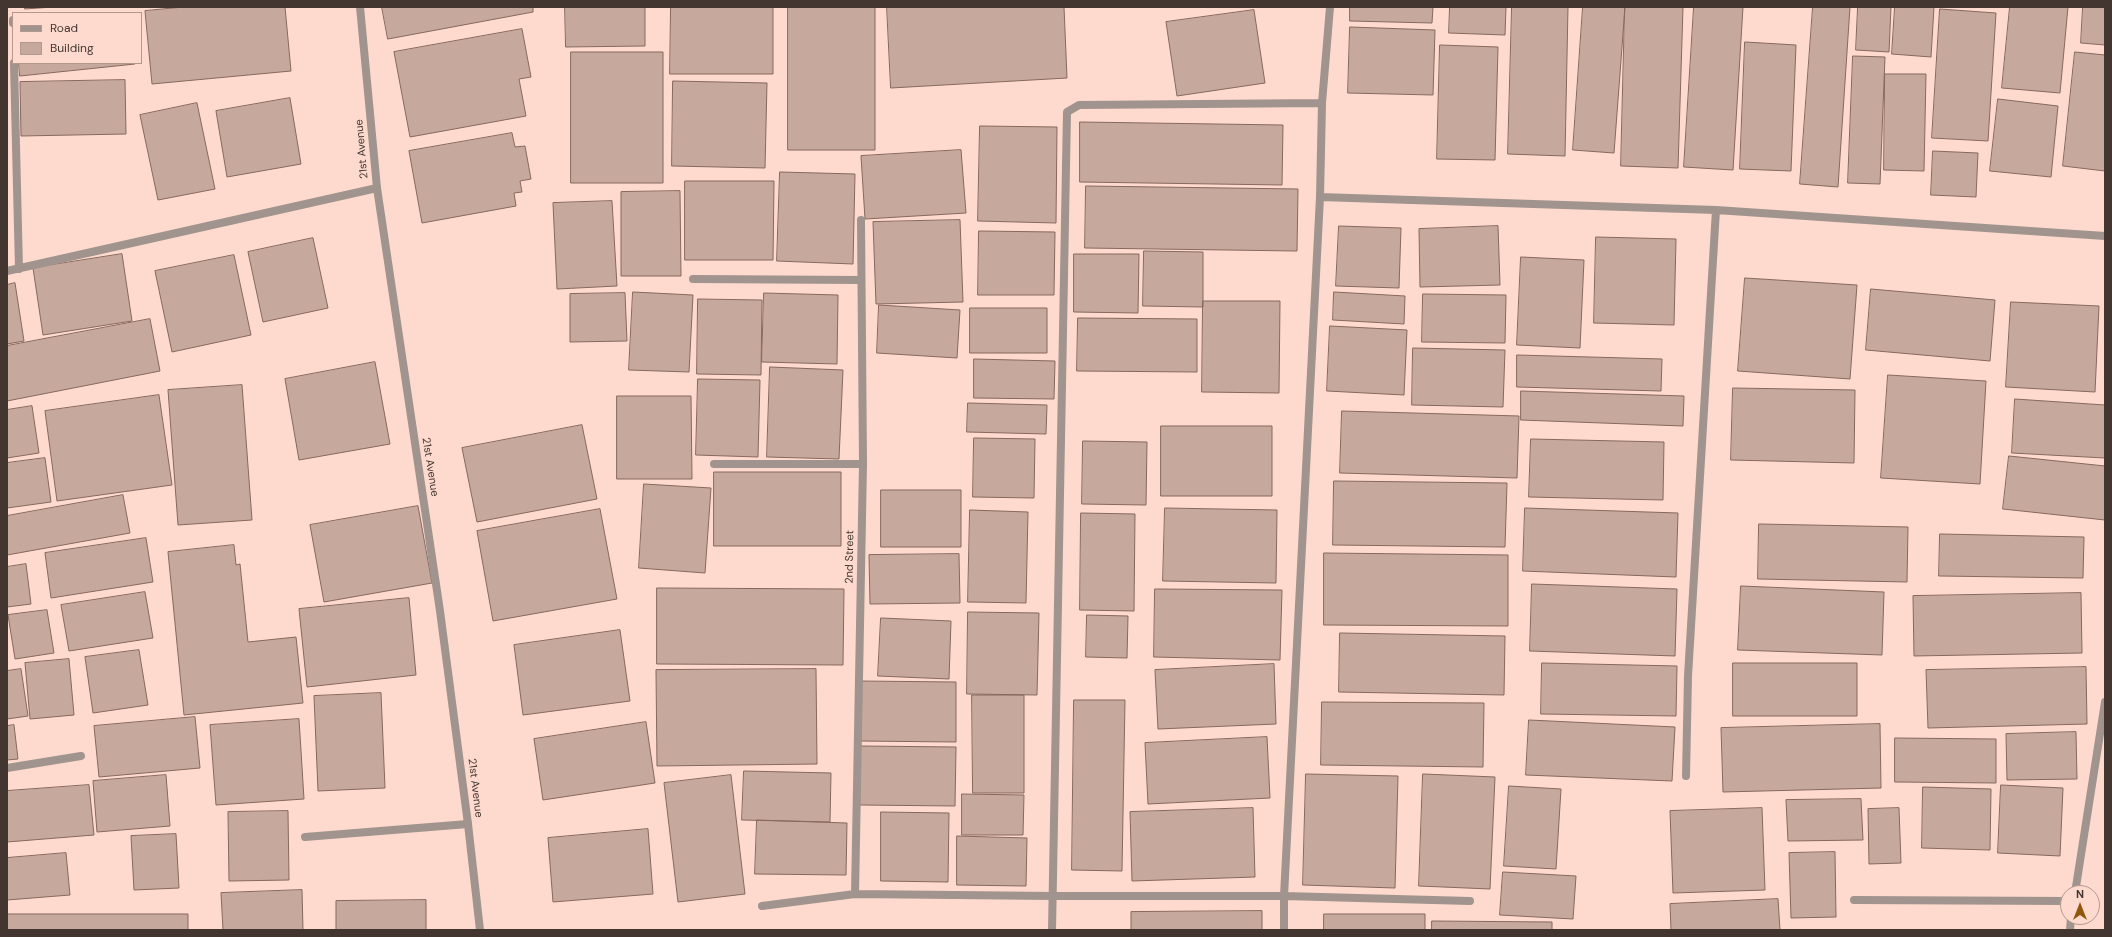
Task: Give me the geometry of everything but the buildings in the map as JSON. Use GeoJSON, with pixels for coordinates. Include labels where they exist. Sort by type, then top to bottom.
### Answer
{"type":"FeatureCollection","features":[{"type":"Feature","properties":{"kind":"street","name":"21st Avenue"},"geometry":{"type":"LineString","coordinates":[[360,7],[377,188],[439,603],[468,824],[480,930]]}},
{"type":"Feature","properties":{"kind":"street"},"geometry":{"type":"LineString","coordinates":[[1284,930],[1284,896],[1320,197],[1322,103],[1330,7]]}},
{"type":"Feature","properties":{"kind":"street"},"geometry":{"type":"LineString","coordinates":[[14,64],[19,268]]}},
{"type":"Feature","properties":{"kind":"street"},"geometry":{"type":"LineString","coordinates":[[1052,930],[1067,112],[1079,105],[1322,103]]}},
{"type":"Feature","properties":{"kind":"street"},"geometry":{"type":"LineString","coordinates":[[7,271],[377,188]]}},
{"type":"Feature","properties":{"kind":"street"},"geometry":{"type":"LineString","coordinates":[[1320,197],[1716,210],[2105,236]]}},
{"type":"Feature","properties":{"kind":"street"},"geometry":{"type":"LineString","coordinates":[[1686,776],[1688,668],[1716,210]]}},
{"type":"Feature","properties":{"kind":"street","name":"2nd Street"},"geometry":{"type":"LineString","coordinates":[[855,894],[862,464],[861,220]]}},
{"type":"Feature","properties":{"kind":"street"},"geometry":{"type":"LineString","coordinates":[[693,279],[861,280]]}},
{"type":"Feature","properties":{"kind":"street"},"geometry":{"type":"LineString","coordinates":[[714,464],[862,464]]}},
{"type":"Feature","properties":{"kind":"street"},"geometry":{"type":"LineString","coordinates":[[2076,885],[2105,702]]}},
{"type":"Feature","properties":{"kind":"street"},"geometry":{"type":"LineString","coordinates":[[7,768],[81,756]]}},
{"type":"Feature","properties":{"kind":"street"},"geometry":{"type":"LineString","coordinates":[[304,837],[468,824]]}},
{"type":"Feature","properties":{"kind":"street"},"geometry":{"type":"LineString","coordinates":[[762,906],[855,894],[1284,896],[1470,901]]}},
{"type":"Feature","properties":{"kind":"street"},"geometry":{"type":"LineString","coordinates":[[1854,900],[2060,901]]}}]}
